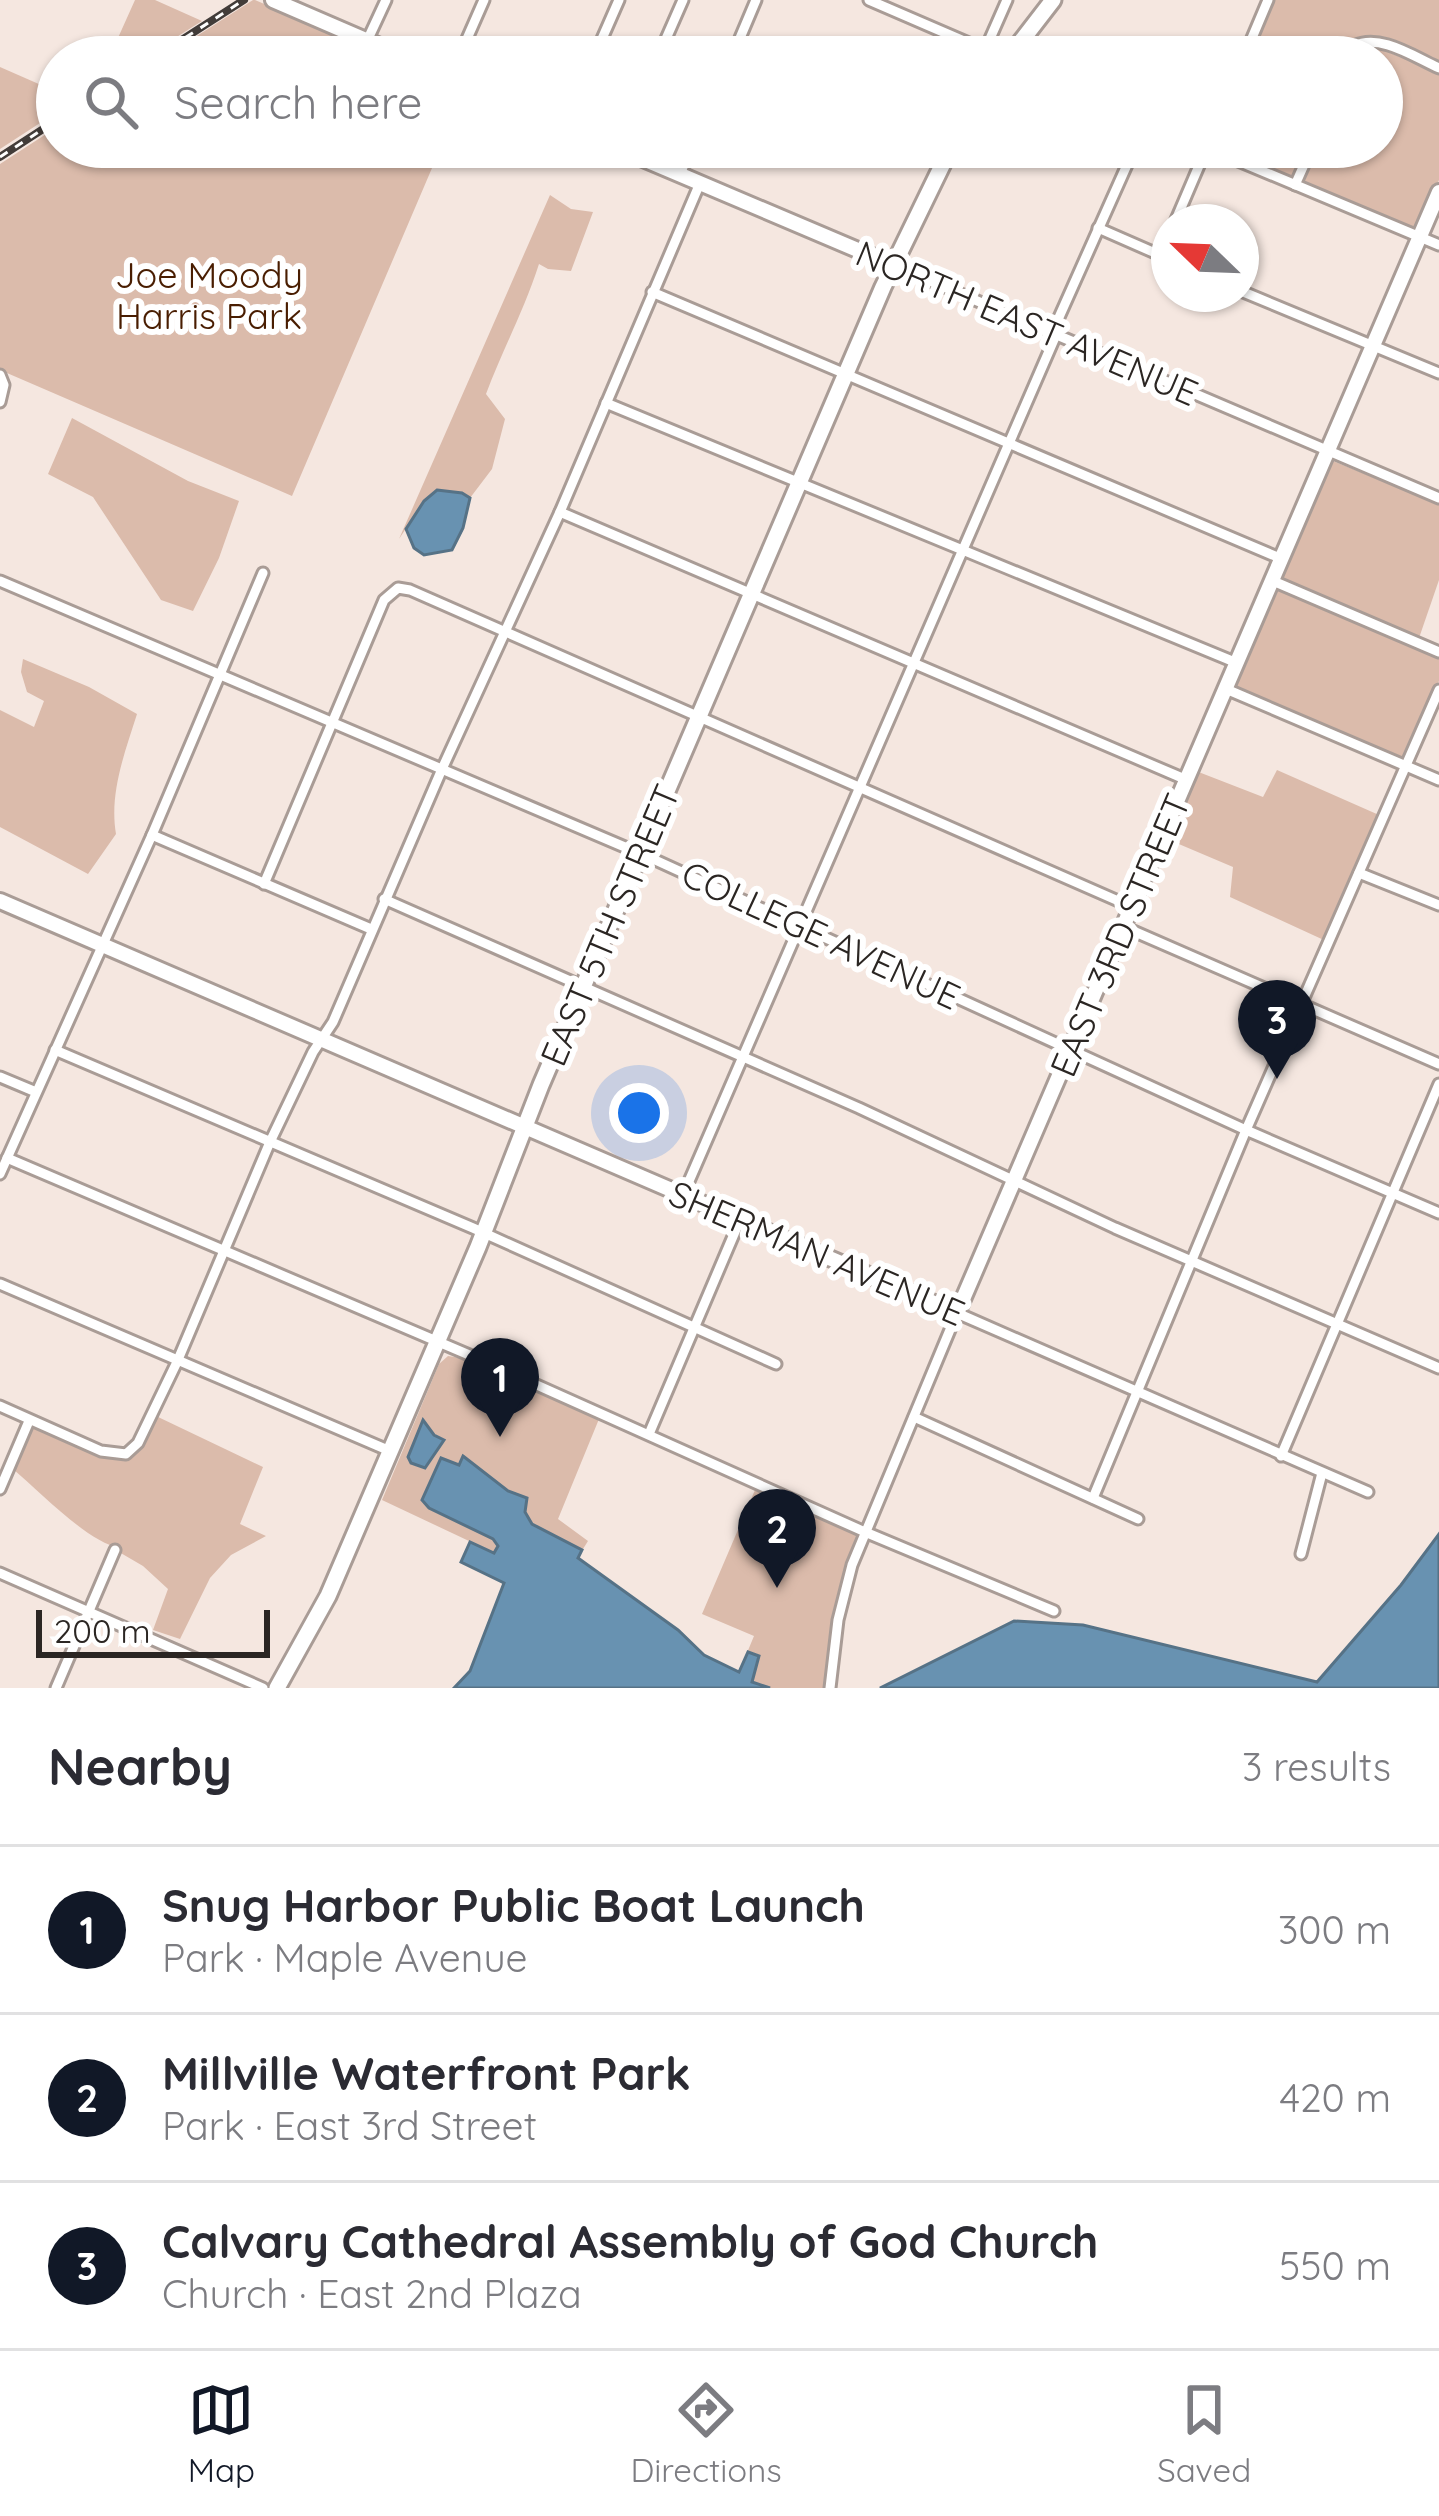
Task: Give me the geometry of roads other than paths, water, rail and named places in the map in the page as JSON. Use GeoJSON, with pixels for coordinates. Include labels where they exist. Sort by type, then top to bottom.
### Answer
{"type":"FeatureCollection","features":[{"type":"Feature","properties":{"kind":"main road"},"geometry":{"type":"LineString","coordinates":[[1023,36],[1053,0]]}},
{"type":"Feature","properties":{"kind":"main road","name":"EAST 5TH STREET"},"geometry":{"type":"LineString","coordinates":[[277,1688],[323,1605],[391,1450],[583,987],[893,265],[940,168]]}},
{"type":"Feature","properties":{"kind":"street"},"geometry":{"type":"LineString","coordinates":[[369,36],[386,0]]}},
{"type":"Feature","properties":{"kind":"street"},"geometry":{"type":"LineString","coordinates":[[468,36],[484,0]]}},
{"type":"Feature","properties":{"kind":"street"},"geometry":{"type":"LineString","coordinates":[[603,36],[619,0]]}},
{"type":"Feature","properties":{"kind":"street"},"geometry":{"type":"LineString","coordinates":[[667,36],[683,0]]}},
{"type":"Feature","properties":{"kind":"street"},"geometry":{"type":"LineString","coordinates":[[740,36],[755,0]]}},
{"type":"Feature","properties":{"kind":"street"},"geometry":{"type":"LineString","coordinates":[[868,0],[952,36]]}},
{"type":"Feature","properties":{"kind":"street"},"geometry":{"type":"LineString","coordinates":[[991,36],[1006,0]]}},
{"type":"Feature","properties":{"kind":"street"},"geometry":{"type":"LineString","coordinates":[[1253,36],[1268,0]]}},
{"type":"Feature","properties":{"kind":"street"},"geometry":{"type":"LineString","coordinates":[[282,2],[358,36]]}},
{"type":"Feature","properties":{"kind":"street"},"geometry":{"type":"LineString","coordinates":[[1403,52],[1439,68]]}},
{"type":"Feature","properties":{"kind":"street","name":"NORTH EAST AVENUE"},"geometry":{"type":"LineString","coordinates":[[666,168],[1439,498]]}},
{"type":"Feature","properties":{"kind":"street"},"geometry":{"type":"LineString","coordinates":[[680,174],[683,168]]}},
{"type":"Feature","properties":{"kind":"street"},"geometry":{"type":"LineString","coordinates":[[683,1195],[1126,168]]}},
{"type":"Feature","properties":{"kind":"street"},"geometry":{"type":"LineString","coordinates":[[1182,204],[1197,168]]}},
{"type":"Feature","properties":{"kind":"street"},"geometry":{"type":"LineString","coordinates":[[1255,168],[1439,245]]}},
{"type":"Feature","properties":{"kind":"street"},"geometry":{"type":"LineString","coordinates":[[1295,185],[1303,168]]}},
{"type":"Feature","properties":{"kind":"street"},"geometry":{"type":"LineString","coordinates":[[0,1406],[101,1451],[126,1454],[139,1443],[269,1142],[322,1039],[560,512],[700,183]]}},
{"type":"Feature","properties":{"kind":"street","name":"EAST 3RD STREET"},"geometry":{"type":"LineString","coordinates":[[830,1688],[838,1620],[866,1532],[1439,192]]}},
{"type":"Feature","properties":{"kind":"street"},"geometry":{"type":"LineString","coordinates":[[1099,228],[1151,251]]}},
{"type":"Feature","properties":{"kind":"street"},"geometry":{"type":"LineString","coordinates":[[652,292],[1282,559]]}},
{"type":"Feature","properties":{"kind":"street"},"geometry":{"type":"LineString","coordinates":[[1259,298],[1439,373]]}},
{"type":"Feature","properties":{"kind":"street"},"geometry":{"type":"LineString","coordinates":[[0,402],[2,377]]}},
{"type":"Feature","properties":{"kind":"street"},"geometry":{"type":"LineString","coordinates":[[606,403],[1237,664]]}},
{"type":"Feature","properties":{"kind":"street"},"geometry":{"type":"LineString","coordinates":[[560,512],[1186,780]]}},
{"type":"Feature","properties":{"kind":"street"},"geometry":{"type":"LineString","coordinates":[[0,1174],[263,573]]}},
{"type":"Feature","properties":{"kind":"street"},"geometry":{"type":"LineString","coordinates":[[1273,580],[1439,652]]}},
{"type":"Feature","properties":{"kind":"street","name":"COLLEGE AVENUE"},"geometry":{"type":"LineString","coordinates":[[0,581],[640,854],[1439,1213]]}},
{"type":"Feature","properties":{"kind":"street"},"geometry":{"type":"LineString","coordinates":[[264,884],[384,601],[398,588],[1132,907]]}},
{"type":"Feature","properties":{"kind":"street"},"geometry":{"type":"LineString","coordinates":[[1226,689],[1439,780]]}},
{"type":"Feature","properties":{"kind":"street"},"geometry":{"type":"LineString","coordinates":[[1093,1498],[1246,1130],[1439,690]]}},
{"type":"Feature","properties":{"kind":"street"},"geometry":{"type":"LineString","coordinates":[[152,835],[371,929]]}},
{"type":"Feature","properties":{"kind":"street"},"geometry":{"type":"LineString","coordinates":[[1359,873],[1439,905]]}},
{"type":"Feature","properties":{"kind":"street"},"geometry":{"type":"LineString","coordinates":[[384,899],[1439,1368]]}},
{"type":"Feature","properties":{"kind":"street","name":"SHERMAN AVENUE"},"geometry":{"type":"LineString","coordinates":[[0,901],[1368,1492]]}},
{"type":"Feature","properties":{"kind":"street"},"geometry":{"type":"LineString","coordinates":[[1124,927],[1439,1064]]}},
{"type":"Feature","properties":{"kind":"street"},"geometry":{"type":"LineString","coordinates":[[55,1050],[776,1364]]}},
{"type":"Feature","properties":{"kind":"street"},"geometry":{"type":"LineString","coordinates":[[0,1077],[36,1092]]}},
{"type":"Feature","properties":{"kind":"street"},"geometry":{"type":"LineString","coordinates":[[1281,1456],[1439,1084]]}},
{"type":"Feature","properties":{"kind":"street"},"geometry":{"type":"LineString","coordinates":[[7,1158],[1054,1611]]}},
{"type":"Feature","properties":{"kind":"street"},"geometry":{"type":"LineString","coordinates":[[649,1434],[740,1220]]}},
{"type":"Feature","properties":{"kind":"street"},"geometry":{"type":"LineString","coordinates":[[0,1284],[391,1450]]}},
{"type":"Feature","properties":{"kind":"street"},"geometry":{"type":"LineString","coordinates":[[914,1417],[1138,1519]]}},
{"type":"Feature","properties":{"kind":"street"},"geometry":{"type":"LineString","coordinates":[[0,1489],[29,1421]]}},
{"type":"Feature","properties":{"kind":"street"},"geometry":{"type":"LineString","coordinates":[[1301,1554],[1322,1473]]}},
{"type":"Feature","properties":{"kind":"street"},"geometry":{"type":"LineString","coordinates":[[56,1688],[116,1550]]}},
{"type":"Feature","properties":{"kind":"street"},"geometry":{"type":"LineString","coordinates":[[0,1573],[263,1688]]}},
{"type":"Feature","properties":{"kind":"water"},"geometry":{"type":"Polygon","coordinates":[[[437,490],[470,498],[452,550],[424,555],[414,548],[406,529],[437,490]]]}},
{"type":"Feature","properties":{"kind":"water"},"geometry":{"type":"Polygon","coordinates":[[[423,1420],[444,1440],[425,1468],[408,1457],[423,1420]]]}},
{"type":"Feature","properties":{"kind":"water"},"geometry":{"type":"Polygon","coordinates":[[[463,1456],[508,1491],[527,1498],[525,1512],[532,1524],[582,1550],[578,1558],[678,1630],[704,1655],[739,1672],[748,1652],[759,1656],[752,1682],[770,1688],[454,1688],[470,1671],[504,1583],[461,1562],[470,1542],[494,1553],[498,1546],[493,1539],[429,1508],[422,1500],[441,1458],[459,1465],[463,1456]]]}},
{"type":"Feature","properties":{"kind":"water"},"geometry":{"type":"Polygon","coordinates":[[[1439,1534],[1439,1688],[880,1688],[1014,1621],[1083,1625],[1317,1682],[1439,1534]]]}},
{"type":"Feature","properties":{"kind":"railway"},"geometry":{"type":"LineString","coordinates":[[188,36],[244,0]]}},
{"type":"Feature","properties":{"kind":"railway"},"geometry":{"type":"LineString","coordinates":[[0,157],[36,134]]}},
{"type":"Feature","properties":{"kind":"place","name":"Calvary Cathedral Assembly of God Church"},"geometry":{"type":"Point","coordinates":[1277,1079]}},
{"type":"Feature","properties":{"kind":"place","name":"Snug Harbor Public Boat Launch"},"geometry":{"type":"Point","coordinates":[500,1437]}},
{"type":"Feature","properties":{"kind":"place","name":"Millville Waterfront Park"},"geometry":{"type":"Point","coordinates":[777,1588]}},
{"type":"Feature","properties":{"kind":"park label","name":"Joe Moody Harris Park"},"geometry":{"type":"Point","coordinates":[209,296]}}]}
